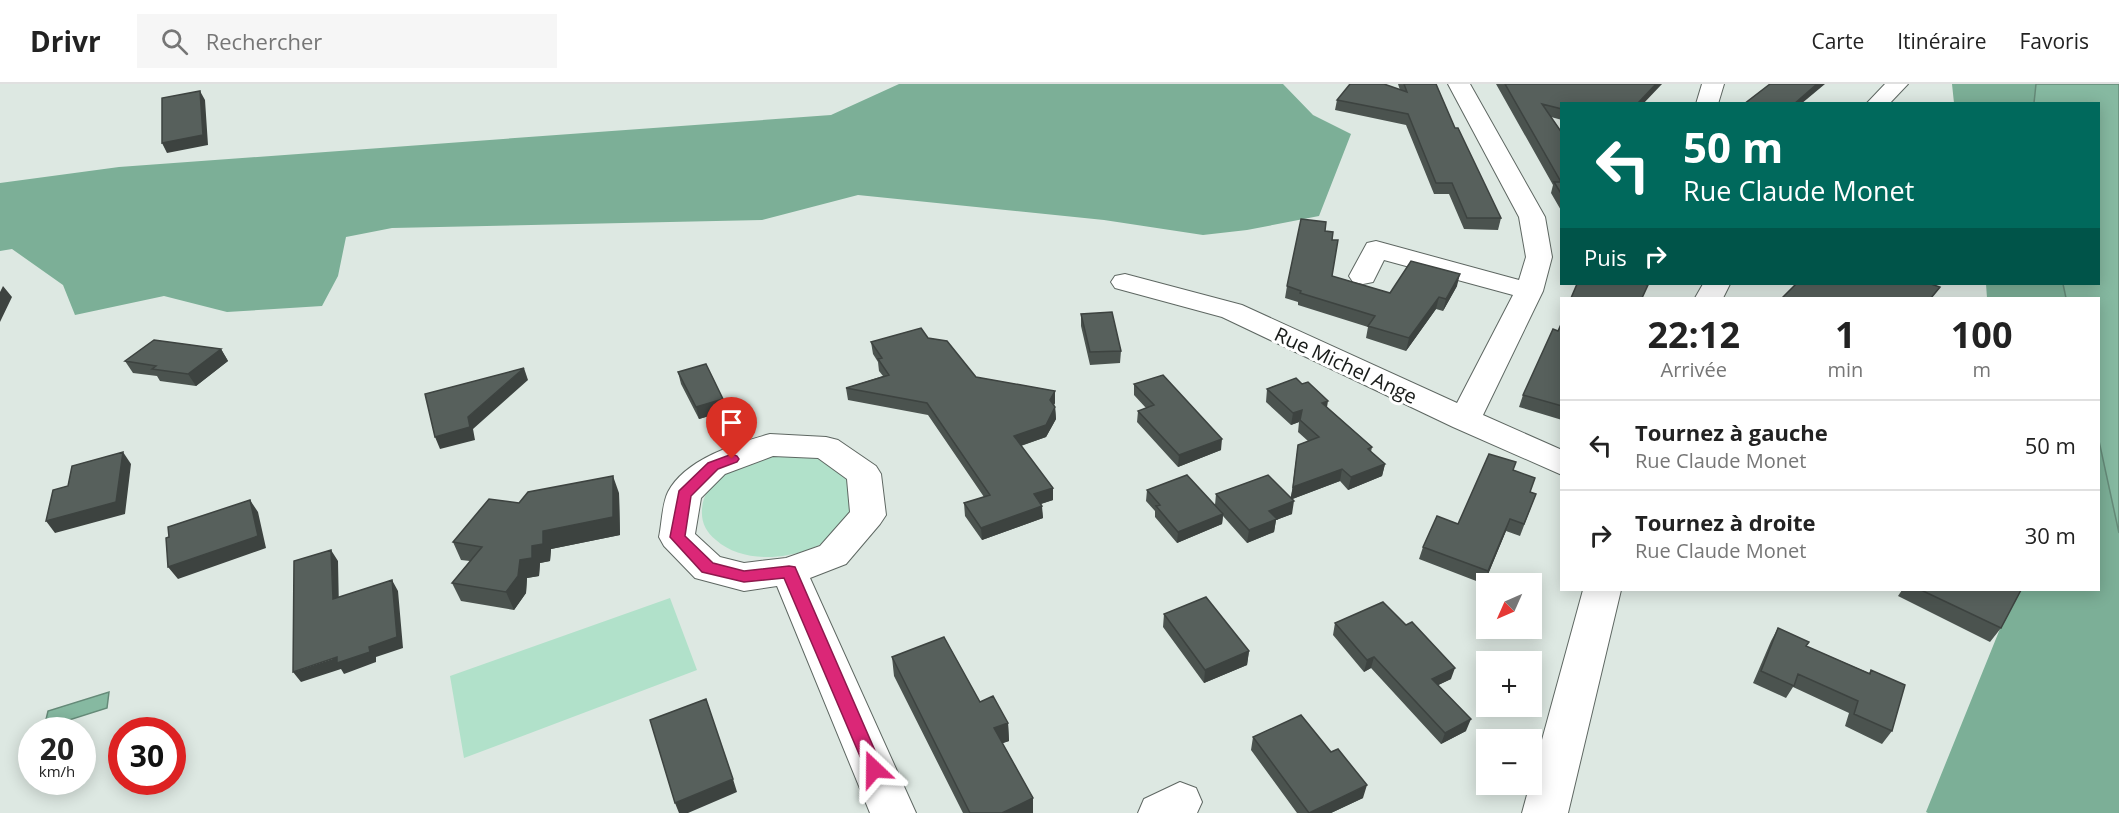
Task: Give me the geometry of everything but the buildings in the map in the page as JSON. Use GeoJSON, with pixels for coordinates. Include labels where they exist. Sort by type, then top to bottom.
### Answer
{"type":"FeatureCollection","features":[{"type":"Feature","properties":{"kind":"street"},"geometry":{"type":"LineString","coordinates":[[1459,84],[1532,217],[1539,257],[1529,291],[1464,420]]}},
{"type":"Feature","properties":{"kind":"street"},"geometry":{"type":"LineString","coordinates":[[1708,102],[1713,84]]}},
{"type":"Feature","properties":{"kind":"street"},"geometry":{"type":"LineString","coordinates":[[1878,102],[1898,84]]}},
{"type":"Feature","properties":{"kind":"street"},"geometry":{"type":"LineString","coordinates":[[1363,276],[1376,249],[1529,291]]}},
{"type":"Feature","properties":{"kind":"street","name":"Rue Michel Ange"},"geometry":{"type":"LineString","coordinates":[[1125,282],[1232,311],[1560,463]]}},
{"type":"Feature","properties":{"kind":"street"},"geometry":{"type":"LineString","coordinates":[[770,445],[826,448],[864,474],[868,515],[832,555],[789,571],[744,577],[708,568],[677,537],[684,494],[713,466],[770,445]]}},
{"type":"Feature","properties":{"kind":"street"},"geometry":{"type":"LineString","coordinates":[[789,571],[893,813]]}},
{"type":"Feature","properties":{"kind":"street"},"geometry":{"type":"LineString","coordinates":[[1545,813],[1602,591]]}},
{"type":"Feature","properties":{"kind":"shaded area"},"geometry":{"type":"Polygon","coordinates":[[[899,84],[1283,84],[1313,115],[1351,134],[1319,216],[1247,230],[1203,235],[1104,220],[858,195],[762,220],[392,228],[346,237],[338,276],[322,306],[227,312],[164,296],[75,315],[63,285],[12,249],[0,251],[0,183],[119,167],[831,115],[899,84]]]}},
{"type":"Feature","properties":{"kind":"shaded area"},"geometry":{"type":"Polygon","coordinates":[[[1952,84],[2036,84],[2034,102],[1954,102],[1952,84]]]}},
{"type":"Feature","properties":{"kind":"shaded area"},"geometry":{"type":"Polygon","coordinates":[[[2036,84],[2119,84],[2119,533],[2100,446],[2100,297],[2066,297],[2063,285],[2100,285],[2100,102],[2034,102],[2036,84]]]}},
{"type":"Feature","properties":{"kind":"shaded area"},"geometry":{"type":"Polygon","coordinates":[[[1986,285],[2063,285],[2066,297],[1987,297],[1986,285]]]}},
{"type":"Feature","properties":{"kind":"shaded area"},"geometry":{"type":"Polygon","coordinates":[[[2100,446],[2119,533],[2119,813],[1926,812],[2010,604],[2017,591],[2100,591],[2100,446]]]}},
{"type":"Feature","properties":{"kind":"shaded area"},"geometry":{"type":"Polygon","coordinates":[[[822,452],[860,492],[845,525],[830,539],[798,553],[762,557],[745,555],[729,549],[709,534],[702,514],[706,494],[715,482],[742,460],[764,455],[822,452]]]}},
{"type":"Feature","properties":{"kind":"shaded area"},"geometry":{"type":"Polygon","coordinates":[[[670,598],[697,670],[464,758],[450,676],[670,598]]]}},
{"type":"Feature","properties":{"kind":"shaded area"},"geometry":{"type":"Polygon","coordinates":[[[109,692],[107,708],[79,717],[47,717],[48,711],[109,692]]]}},
{"type":"Feature","properties":{"kind":"route"},"geometry":{"type":"LineString","coordinates":[[732,459],[713,466],[684,494],[677,537],[708,568],[744,577],[789,571],[874,769]]}}]}
